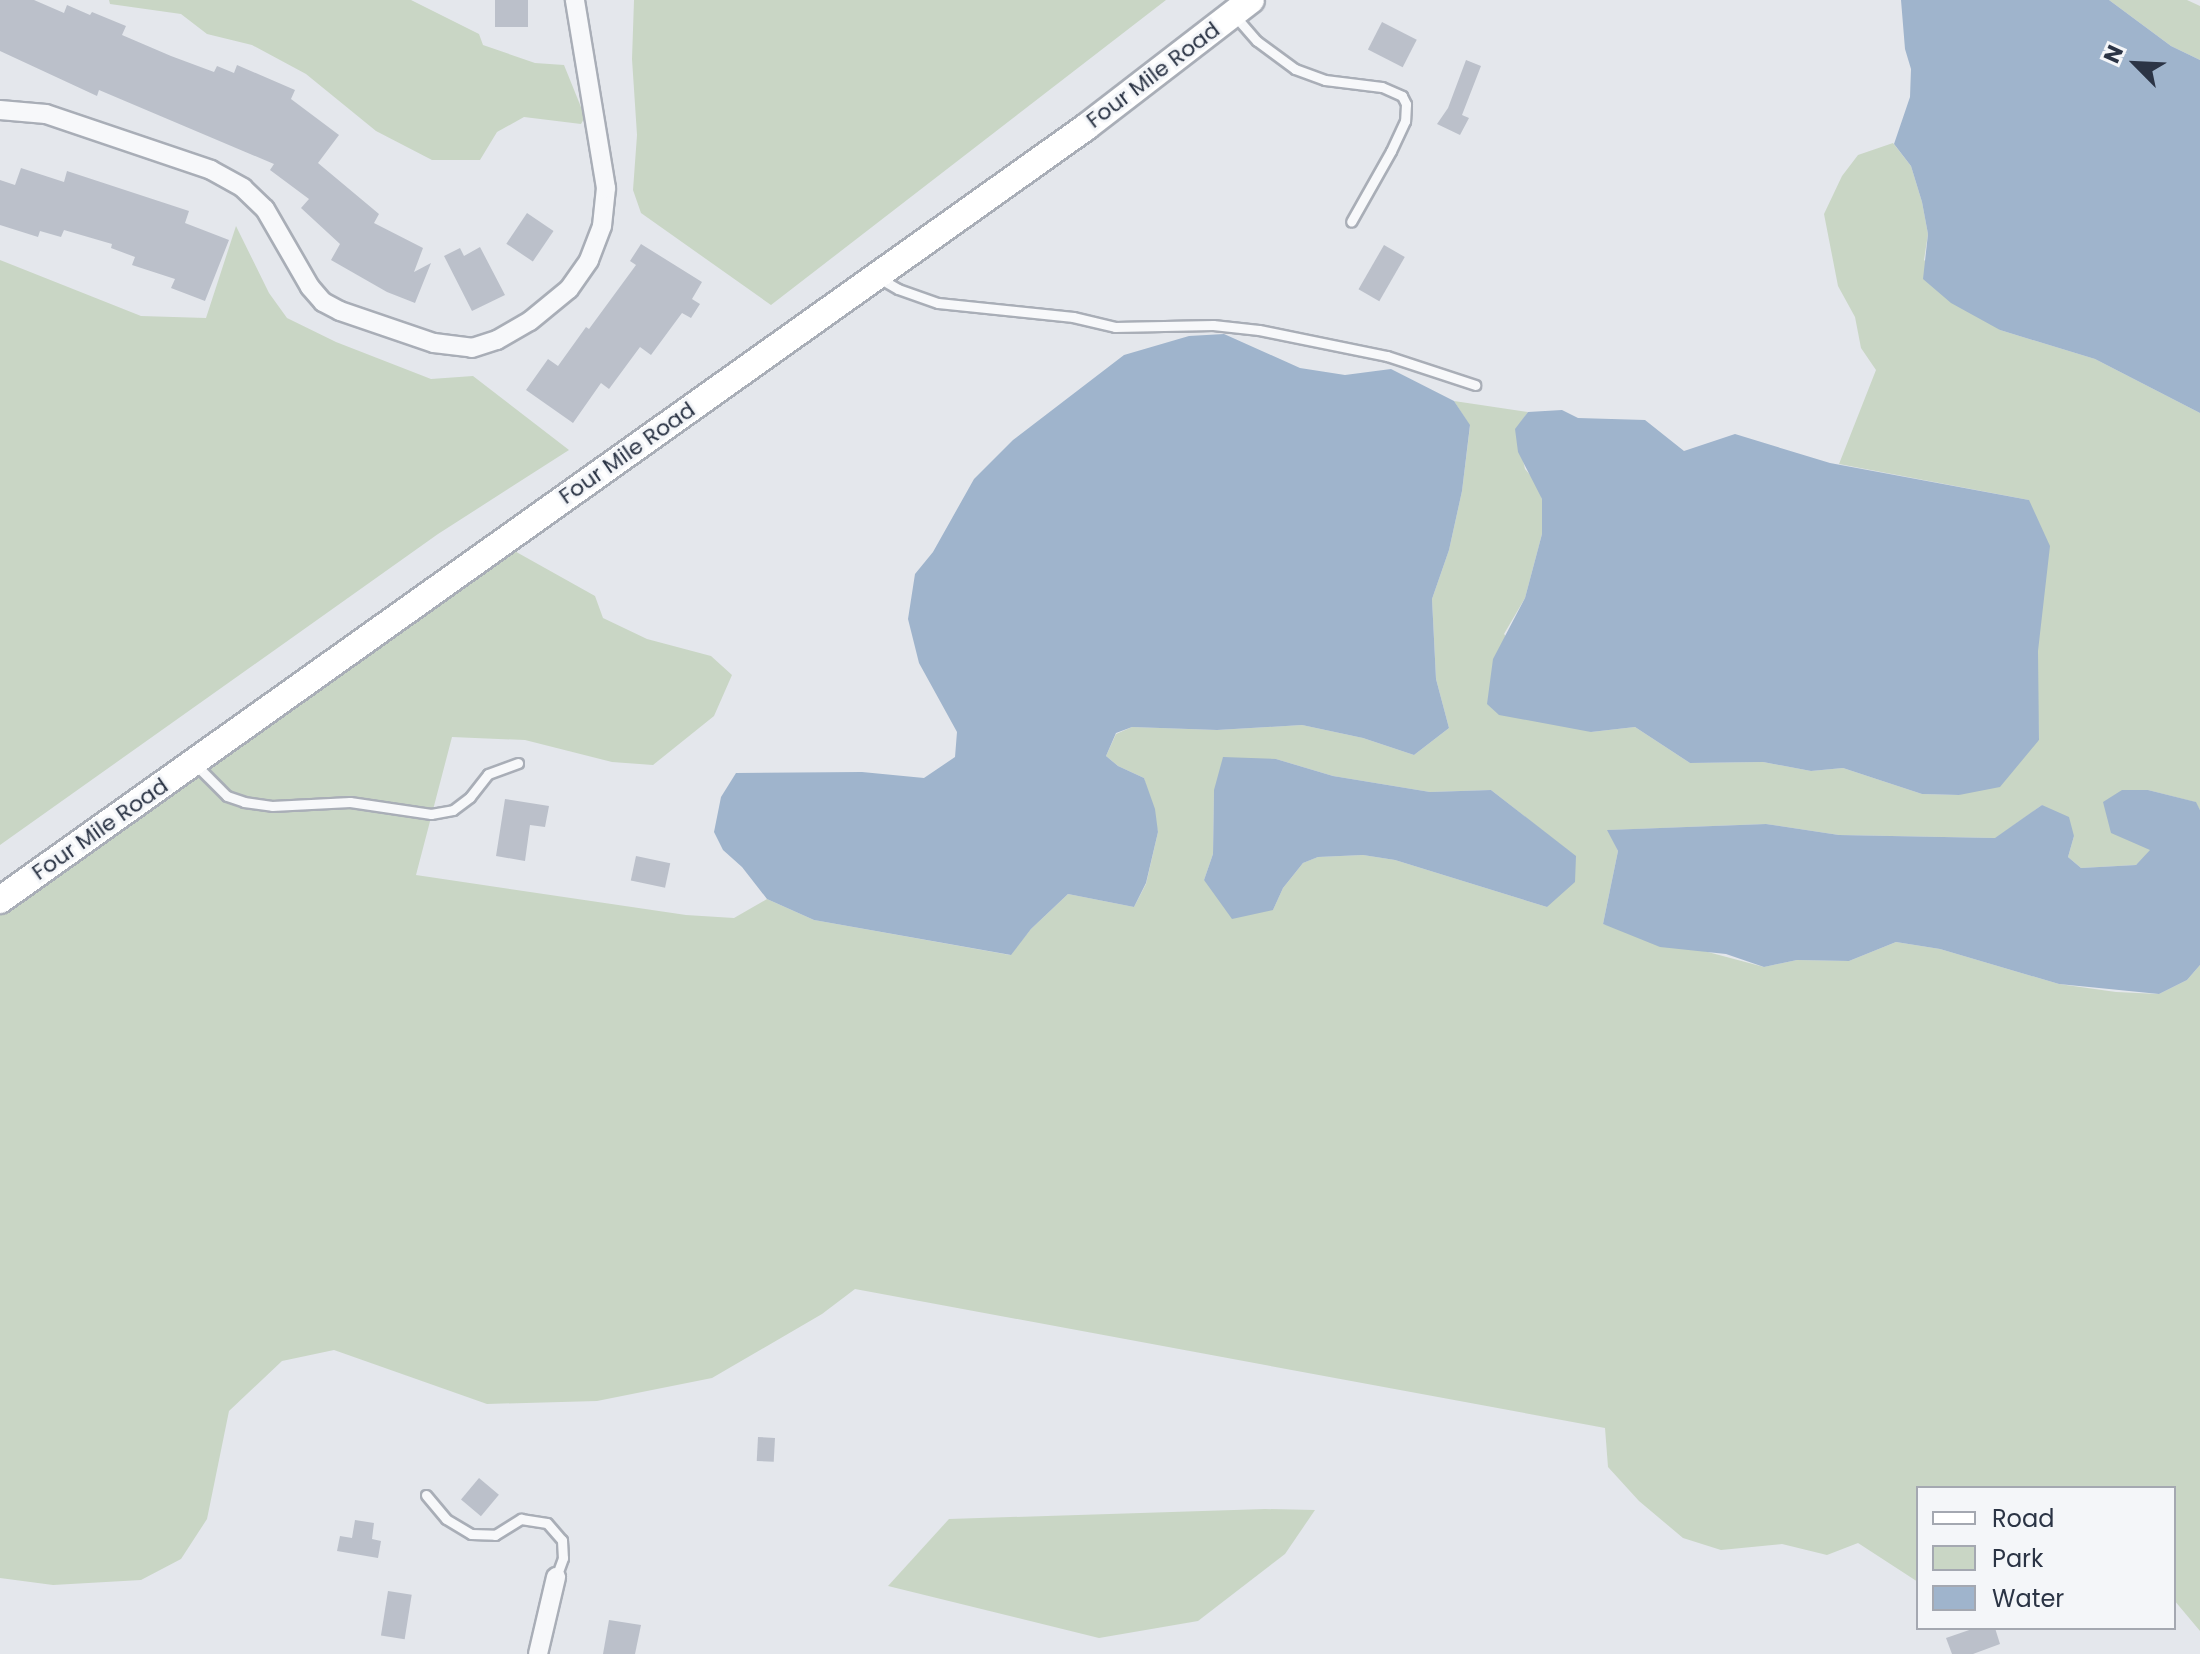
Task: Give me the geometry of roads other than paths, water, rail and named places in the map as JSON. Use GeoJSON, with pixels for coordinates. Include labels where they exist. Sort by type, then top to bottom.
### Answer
{"type":"FeatureCollection","features":[{"type":"Feature","properties":{"kind":"main road","name":"Four Mile Road"},"geometry":{"type":"LineString","coordinates":[[0,900],[1086,127],[1242,7]]}},
{"type":"Feature","properties":{"kind":"street"},"geometry":{"type":"LineString","coordinates":[[0,110],[46,114],[211,170],[243,188],[265,209],[310,287],[323,302],[340,311],[434,343],[472,348],[497,340],[530,321],[569,289],[589,260],[602,226],[606,188],[575,0]]}},
{"type":"Feature","properties":{"kind":"street"},"geometry":{"type":"LineString","coordinates":[[538,1654],[556,1577]]}},
{"type":"Feature","properties":{"kind":"lane"},"geometry":{"type":"LineString","coordinates":[[1242,7],[1257,41],[1295,69],[1325,80],[1382,87],[1402,96],[1406,104],[1405,121],[1351,222]]}},
{"type":"Feature","properties":{"kind":"lane"},"geometry":{"type":"LineString","coordinates":[[876,276],[898,289],[938,303],[1073,317],[1115,327],[1213,325],[1259,330],[1387,356],[1475,385]]}},
{"type":"Feature","properties":{"kind":"lane"},"geometry":{"type":"LineString","coordinates":[[194,762],[227,796],[244,802],[272,806],[350,802],[431,814],[453,810],[470,797],[488,774],[518,763]]}},
{"type":"Feature","properties":{"kind":"lane"},"geometry":{"type":"LineString","coordinates":[[426,1495],[446,1519],[471,1534],[495,1535],[521,1519],[547,1523],[562,1540],[563,1558],[556,1577]]}},
{"type":"Feature","properties":{"kind":"water"},"geometry":{"type":"Polygon","coordinates":[[[1901,0],[2109,0],[2171,46],[2200,60],[2200,413],[2095,359],[2000,330],[1951,303],[1923,279],[1928,234],[1922,202],[1911,166],[1894,144],[1910,97],[1911,69],[1905,49],[1901,0]]]}},
{"type":"Feature","properties":{"kind":"water"},"geometry":{"type":"Polygon","coordinates":[[[1224,334],[1300,368],[1345,375],[1391,369],[1454,401],[1470,425],[1462,491],[1449,550],[1432,599],[1436,679],[1449,728],[1414,755],[1363,738],[1302,725],[1217,730],[1132,727],[1116,733],[1106,756],[1118,766],[1144,778],[1155,809],[1158,832],[1146,883],[1134,907],[1068,894],[1031,929],[1011,955],[814,920],[767,899],[742,867],[723,850],[714,832],[721,797],[736,773],[862,772],[924,778],[955,757],[957,732],[919,663],[908,619],[915,574],[933,552],[974,479],[1013,440],[1124,355],[1189,336],[1224,334]]]}},
{"type":"Feature","properties":{"kind":"water"},"geometry":{"type":"Polygon","coordinates":[[[1562,410],[1578,418],[1645,420],[1684,451],[1735,434],[1830,463],[2029,500],[2050,546],[2038,651],[2039,740],[2000,787],[1959,795],[1922,794],[1843,768],[1811,771],[1763,762],[1690,763],[1635,727],[1591,732],[1499,715],[1487,704],[1493,659],[1525,598],[1542,534],[1542,499],[1518,452],[1515,429],[1528,412],[1562,410]]]}},
{"type":"Feature","properties":{"kind":"water"},"geometry":{"type":"Polygon","coordinates":[[[1223,757],[1276,759],[1333,776],[1430,792],[1491,790],[1576,856],[1575,882],[1547,907],[1395,860],[1363,855],[1318,857],[1303,863],[1283,888],[1273,910],[1232,919],[1204,880],[1213,854],[1214,790],[1223,757]]]}},
{"type":"Feature","properties":{"kind":"water"},"geometry":{"type":"Polygon","coordinates":[[[2122,790],[2148,790],[2196,802],[2200,810],[2200,965],[2187,980],[2159,994],[2059,984],[1940,949],[1896,942],[1849,961],[1797,960],[1764,967],[1726,954],[1660,947],[1603,924],[1618,851],[1607,830],[1766,824],[1839,835],[1995,838],[2042,805],[2069,817],[2074,836],[2068,857],[2081,868],[2136,865],[2150,850],[2111,833],[2103,802],[2122,790]]]}}]}
